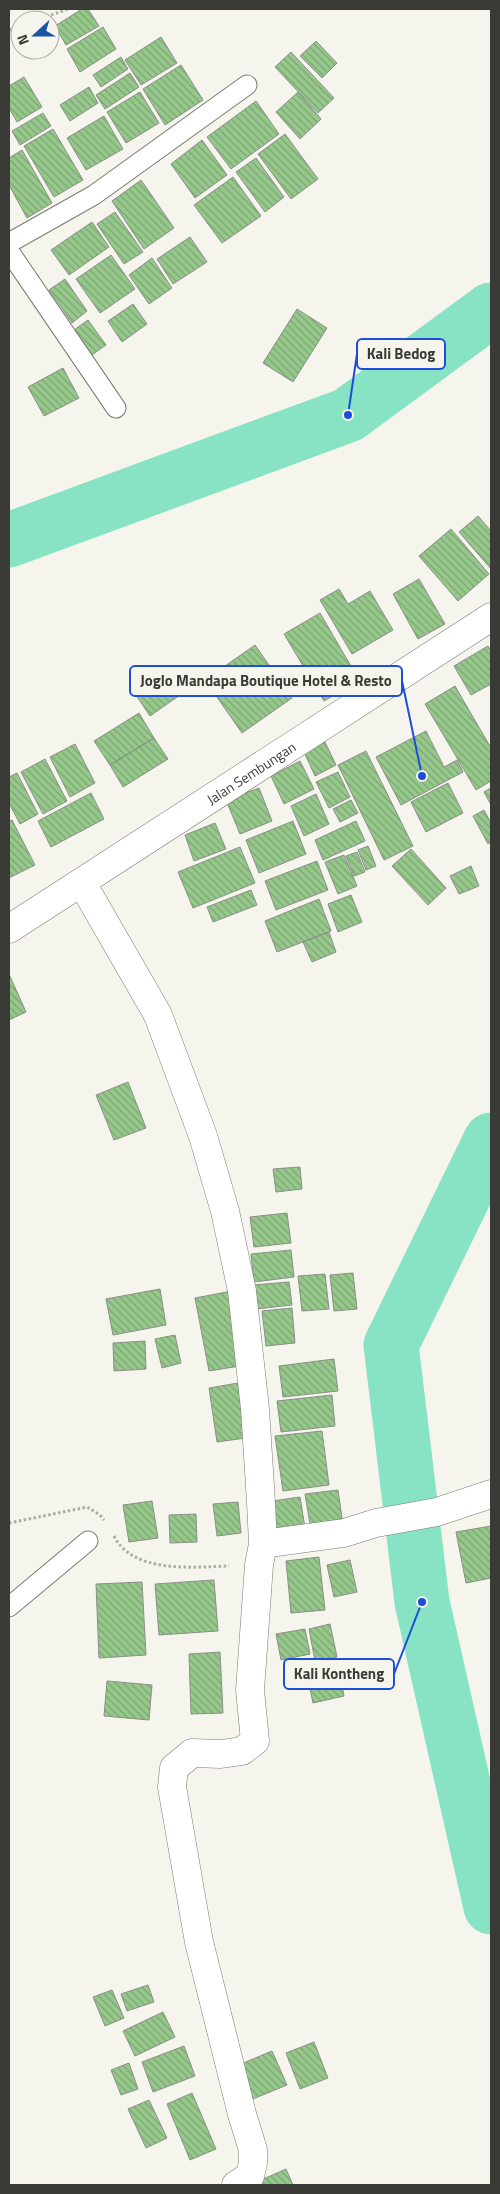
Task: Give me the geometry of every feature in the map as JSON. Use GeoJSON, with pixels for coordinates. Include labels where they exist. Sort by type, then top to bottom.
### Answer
{"type":"FeatureCollection","features":[{"type":"Feature","properties":{"kind":"street","name":"Jalan Sembungan"},"geometry":{"type":"LineString","coordinates":[[9,929],[491,616]]}},
{"type":"Feature","properties":{"kind":"street"},"geometry":{"type":"LineString","coordinates":[[82,882],[158,1015],[203,1136],[225,1210],[242,1291],[255,1410],[261,1555],[250,1690],[255,1741],[242,1751],[221,1754],[192,1753],[174,1768],[172,1787],[199,1942],[242,2114],[253,2150],[250,2176],[236,2185]]}},
{"type":"Feature","properties":{"kind":"street"},"geometry":{"type":"LineString","coordinates":[[261,1555],[376,1523],[437,1512],[491,1494]]}},
{"type":"Feature","properties":{"kind":"lane"},"geometry":{"type":"LineString","coordinates":[[9,243],[94,195],[247,85]]}},
{"type":"Feature","properties":{"kind":"lane"},"geometry":{"type":"LineString","coordinates":[[9,251],[116,408]]}},
{"type":"Feature","properties":{"kind":"lane"},"geometry":{"type":"LineString","coordinates":[[9,1608],[88,1541]]}},
{"type":"Feature","properties":{"kind":"path"},"geometry":{"type":"LineString","coordinates":[[9,1523],[87,1507],[100,1514],[118,1545],[129,1554],[159,1566],[196,1567],[261,1555]]}},
{"type":"Feature","properties":{"kind":"building"},"geometry":{"type":"Polygon","coordinates":[[[82,9],[88,9],[99,26],[66,45],[60,35],[60,23],[82,9]]]}},
{"type":"Feature","properties":{"kind":"building"},"geometry":{"type":"Polygon","coordinates":[[[103,27],[116,49],[80,72],[67,49],[103,27]]]}},
{"type":"Feature","properties":{"kind":"building"},"geometry":{"type":"Polygon","coordinates":[[[161,37],[177,63],[141,85],[125,60],[161,37]]]}},
{"type":"Feature","properties":{"kind":"building"},"geometry":{"type":"Polygon","coordinates":[[[316,41],[337,63],[322,78],[300,56],[316,41]]]}},
{"type":"Feature","properties":{"kind":"building"},"geometry":{"type":"Polygon","coordinates":[[[291,52],[334,98],[318,113],[275,67],[291,52]]]}},
{"type":"Feature","properties":{"kind":"building"},"geometry":{"type":"Polygon","coordinates":[[[121,57],[128,69],[101,87],[93,75],[121,57]]]}},
{"type":"Feature","properties":{"kind":"building"},"geometry":{"type":"Polygon","coordinates":[[[181,65],[203,100],[165,125],[143,89],[181,65]]]}},
{"type":"Feature","properties":{"kind":"building"},"geometry":{"type":"Polygon","coordinates":[[[130,73],[139,87],[105,109],[96,95],[130,73]]]}},
{"type":"Feature","properties":{"kind":"building"},"geometry":{"type":"Polygon","coordinates":[[[24,77],[42,107],[17,122],[9,108],[9,86],[24,77]]]}},
{"type":"Feature","properties":{"kind":"building"},"geometry":{"type":"Polygon","coordinates":[[[89,87],[98,103],[70,121],[60,105],[89,87]]]}},
{"type":"Feature","properties":{"kind":"building"},"geometry":{"type":"Polygon","coordinates":[[[140,92],[159,123],[126,143],[107,112],[140,92]]]}},
{"type":"Feature","properties":{"kind":"building"},"geometry":{"type":"Polygon","coordinates":[[[298,92],[321,119],[300,139],[276,112],[298,92]]]}},
{"type":"Feature","properties":{"kind":"building"},"geometry":{"type":"Polygon","coordinates":[[[256,101],[279,134],[231,169],[207,137],[256,101]]]}},
{"type":"Feature","properties":{"kind":"building"},"geometry":{"type":"Polygon","coordinates":[[[43,113],[51,126],[20,145],[12,131],[43,113]]]}},
{"type":"Feature","properties":{"kind":"building"},"geometry":{"type":"Polygon","coordinates":[[[104,116],[123,149],[86,170],[67,138],[104,116]]]}},
{"type":"Feature","properties":{"kind":"building"},"geometry":{"type":"Polygon","coordinates":[[[53,129],[83,180],[54,197],[24,146],[53,129]]]}},
{"type":"Feature","properties":{"kind":"building"},"geometry":{"type":"Polygon","coordinates":[[[285,134],[318,179],[291,199],[258,154],[285,134]]]}},
{"type":"Feature","properties":{"kind":"building"},"geometry":{"type":"Polygon","coordinates":[[[202,140],[227,175],[195,198],[171,164],[202,140]]]}},
{"type":"Feature","properties":{"kind":"building"},"geometry":{"type":"Polygon","coordinates":[[[22,150],[52,203],[27,218],[9,185],[9,158],[22,150]]]}},
{"type":"Feature","properties":{"kind":"building"},"geometry":{"type":"Polygon","coordinates":[[[256,158],[284,197],[265,212],[236,172],[256,158]]]}},
{"type":"Feature","properties":{"kind":"building"},"geometry":{"type":"Polygon","coordinates":[[[233,177],[261,216],[222,243],[194,205],[233,177]]]}},
{"type":"Feature","properties":{"kind":"building"},"geometry":{"type":"Polygon","coordinates":[[[141,180],[174,228],[144,249],[112,201],[141,180]]]}},
{"type":"Feature","properties":{"kind":"building"},"geometry":{"type":"Polygon","coordinates":[[[115,212],[143,252],[124,264],[97,224],[115,212]]]}},
{"type":"Feature","properties":{"kind":"building"},"geometry":{"type":"Polygon","coordinates":[[[92,222],[109,247],[69,275],[51,250],[92,222]]]}},
{"type":"Feature","properties":{"kind":"building"},"geometry":{"type":"Polygon","coordinates":[[[190,237],[207,262],[173,284],[157,259],[190,237]]]}},
{"type":"Feature","properties":{"kind":"building"},"geometry":{"type":"Polygon","coordinates":[[[111,255],[135,289],[100,313],[76,279],[111,255]]]}},
{"type":"Feature","properties":{"kind":"building"},"geometry":{"type":"Polygon","coordinates":[[[152,258],[172,288],[149,304],[129,275],[152,258]]]}},
{"type":"Feature","properties":{"kind":"building"},"geometry":{"type":"Polygon","coordinates":[[[65,279],[87,311],[72,323],[49,290],[65,279]]]}},
{"type":"Feature","properties":{"kind":"building"},"geometry":{"type":"Polygon","coordinates":[[[133,304],[147,324],[122,342],[108,321],[133,304]]]}},
{"type":"Feature","properties":{"kind":"building"},"geometry":{"type":"Polygon","coordinates":[[[297,309],[327,328],[293,382],[263,363],[297,309]]]}},
{"type":"Feature","properties":{"kind":"building"},"geometry":{"type":"Polygon","coordinates":[[[88,320],[106,345],[89,357],[71,332],[88,320]]]}},
{"type":"Feature","properties":{"kind":"building"},"geometry":{"type":"Polygon","coordinates":[[[63,368],[79,398],[44,416],[28,387],[63,368]]]}},
{"type":"Feature","properties":{"kind":"building"},"geometry":{"type":"Polygon","coordinates":[[[478,516],[491,531],[491,569],[459,532],[478,516]]]}},
{"type":"Feature","properties":{"kind":"building"},"geometry":{"type":"Polygon","coordinates":[[[451,529],[489,574],[458,601],[419,556],[451,529]]]}},
{"type":"Feature","properties":{"kind":"building"},"geometry":{"type":"Polygon","coordinates":[[[419,579],[445,624],[418,639],[393,594],[419,579]]]}},
{"type":"Feature","properties":{"kind":"building"},"geometry":{"type":"Polygon","coordinates":[[[339,589],[348,604],[370,591],[393,630],[352,654],[320,600],[339,589]]]}},
{"type":"Feature","properties":{"kind":"building"},"geometry":{"type":"Polygon","coordinates":[[[320,613],[359,680],[324,701],[284,634],[320,613]]]}},
{"type":"Feature","properties":{"kind":"building"},"geometry":{"type":"Polygon","coordinates":[[[255,645],[292,698],[242,733],[205,680],[255,645]]]}},
{"type":"Feature","properties":{"kind":"building"},"geometry":{"type":"Polygon","coordinates":[[[488,646],[491,651],[491,684],[471,695],[454,666],[488,646]]]}},
{"type":"Feature","properties":{"kind":"building"},"geometry":{"type":"Polygon","coordinates":[[[164,672],[180,695],[150,716],[134,692],[164,672]]]}},
{"type":"Feature","properties":{"kind":"building"},"geometry":{"type":"Polygon","coordinates":[[[455,686],[491,748],[491,781],[476,790],[425,704],[455,686]]]}},
{"type":"Feature","properties":{"kind":"building"},"geometry":{"type":"Polygon","coordinates":[[[139,713],[154,738],[110,765],[94,741],[139,713]]]}},
{"type":"Feature","properties":{"kind":"building"},"geometry":{"type":"Polygon","coordinates":[[[426,731],[444,767],[457,760],[463,772],[401,805],[376,757],[426,731]]]}},
{"type":"Feature","properties":{"kind":"building"},"geometry":{"type":"Polygon","coordinates":[[[154,738],[168,759],[123,787],[110,765],[154,738]]]}},
{"type":"Feature","properties":{"kind":"building"},"geometry":{"type":"Polygon","coordinates":[[[325,742],[336,765],[315,776],[304,752],[325,742]]]}},
{"type":"Feature","properties":{"kind":"building"},"geometry":{"type":"Polygon","coordinates":[[[75,744],[95,783],[70,797],[50,757],[75,744]]]}},
{"type":"Feature","properties":{"kind":"building"},"geometry":{"type":"Polygon","coordinates":[[[366,751],[413,846],[384,860],[338,765],[366,751]]]}},
{"type":"Feature","properties":{"kind":"building"},"geometry":{"type":"Polygon","coordinates":[[[45,759],[67,801],[43,814],[21,772],[45,759]]]}},
{"type":"Feature","properties":{"kind":"building"},"geometry":{"type":"Polygon","coordinates":[[[300,761],[314,789],[284,804],[271,776],[300,761]]]}},
{"type":"Feature","properties":{"kind":"building"},"geometry":{"type":"Polygon","coordinates":[[[338,772],[350,797],[329,808],[316,782],[338,772]]]}},
{"type":"Feature","properties":{"kind":"building"},"geometry":{"type":"Polygon","coordinates":[[[17,773],[38,814],[20,824],[9,803],[9,777],[17,773]]]}},
{"type":"Feature","properties":{"kind":"building"},"geometry":{"type":"Polygon","coordinates":[[[448,783],[463,813],[426,832],[411,802],[448,783]]]}},
{"type":"Feature","properties":{"kind":"building"},"geometry":{"type":"Polygon","coordinates":[[[259,788],[272,821],[240,834],[226,800],[259,788]]]}},
{"type":"Feature","properties":{"kind":"building"},"geometry":{"type":"Polygon","coordinates":[[[491,788],[491,805],[484,792],[491,788]]]}},
{"type":"Feature","properties":{"kind":"building"},"geometry":{"type":"Polygon","coordinates":[[[91,793],[104,819],[51,847],[38,821],[91,793]]]}},
{"type":"Feature","properties":{"kind":"building"},"geometry":{"type":"Polygon","coordinates":[[[316,794],[329,824],[304,836],[291,806],[316,794]]]}},
{"type":"Feature","properties":{"kind":"building"},"geometry":{"type":"Polygon","coordinates":[[[351,800],[358,813],[340,822],[333,809],[351,800]]]}},
{"type":"Feature","properties":{"kind":"building"},"geometry":{"type":"Polygon","coordinates":[[[484,810],[491,823],[491,842],[488,844],[473,816],[484,810]]]}},
{"type":"Feature","properties":{"kind":"building"},"geometry":{"type":"Polygon","coordinates":[[[12,820],[35,865],[9,878],[9,821],[12,820]]]}},
{"type":"Feature","properties":{"kind":"building"},"geometry":{"type":"Polygon","coordinates":[[[293,821],[306,854],[259,873],[246,840],[293,821]]]}},
{"type":"Feature","properties":{"kind":"building"},"geometry":{"type":"Polygon","coordinates":[[[356,821],[365,841],[323,860],[315,840],[356,821]]]}},
{"type":"Feature","properties":{"kind":"building"},"geometry":{"type":"Polygon","coordinates":[[[215,823],[226,849],[194,861],[185,835],[215,823]]]}},
{"type":"Feature","properties":{"kind":"building"},"geometry":{"type":"Polygon","coordinates":[[[368,846],[376,866],[366,870],[358,850],[368,846]]]}},
{"type":"Feature","properties":{"kind":"building"},"geometry":{"type":"Polygon","coordinates":[[[240,847],[255,883],[193,908],[178,872],[240,847]]]}},
{"type":"Feature","properties":{"kind":"building"},"geometry":{"type":"Polygon","coordinates":[[[411,849],[446,888],[428,905],[392,866],[411,849]]]}},
{"type":"Feature","properties":{"kind":"building"},"geometry":{"type":"Polygon","coordinates":[[[357,852],[365,872],[354,876],[346,856],[357,852]]]}},
{"type":"Feature","properties":{"kind":"building"},"geometry":{"type":"Polygon","coordinates":[[[344,855],[357,886],[338,894],[325,862],[344,855]]]}},
{"type":"Feature","properties":{"kind":"building"},"geometry":{"type":"Polygon","coordinates":[[[317,861],[328,890],[276,910],[265,881],[317,861]]]}},
{"type":"Feature","properties":{"kind":"building"},"geometry":{"type":"Polygon","coordinates":[[[471,866],[479,886],[459,894],[450,876],[471,866]]]}},
{"type":"Feature","properties":{"kind":"building"},"geometry":{"type":"Polygon","coordinates":[[[251,890],[257,905],[213,922],[207,907],[251,890]]]}},
{"type":"Feature","properties":{"kind":"building"},"geometry":{"type":"Polygon","coordinates":[[[351,895],[362,922],[338,932],[328,904],[351,895]]]}},
{"type":"Feature","properties":{"kind":"building"},"geometry":{"type":"Polygon","coordinates":[[[319,899],[331,931],[277,952],[265,921],[319,899]]]}},
{"type":"Feature","properties":{"kind":"building"},"geometry":{"type":"Polygon","coordinates":[[[329,932],[336,952],[312,962],[303,942],[329,932]]]}},
{"type":"Feature","properties":{"kind":"building"},"geometry":{"type":"Polygon","coordinates":[[[9,974],[26,1012],[9,1020],[9,974]]]}},
{"type":"Feature","properties":{"kind":"building"},"geometry":{"type":"Polygon","coordinates":[[[128,1082],[146,1128],[114,1140],[96,1095],[128,1082]]]}},
{"type":"Feature","properties":{"kind":"building"},"geometry":{"type":"Polygon","coordinates":[[[300,1167],[302,1189],[276,1192],[273,1169],[300,1167]]]}},
{"type":"Feature","properties":{"kind":"building"},"geometry":{"type":"Polygon","coordinates":[[[287,1213],[291,1243],[254,1247],[250,1217],[287,1213]]]}},
{"type":"Feature","properties":{"kind":"building"},"geometry":{"type":"Polygon","coordinates":[[[291,1250],[294,1277],[254,1282],[251,1254],[291,1250]]]}},
{"type":"Feature","properties":{"kind":"building"},"geometry":{"type":"Polygon","coordinates":[[[353,1273],[357,1309],[334,1311],[330,1275],[353,1273]]]}},
{"type":"Feature","properties":{"kind":"building"},"geometry":{"type":"Polygon","coordinates":[[[325,1274],[329,1309],[302,1311],[298,1276],[325,1274]]]}},
{"type":"Feature","properties":{"kind":"building"},"geometry":{"type":"Polygon","coordinates":[[[289,1282],[292,1305],[256,1309],[253,1285],[289,1282]]]}},
{"type":"Feature","properties":{"kind":"building"},"geometry":{"type":"Polygon","coordinates":[[[160,1289],[166,1325],[113,1335],[106,1299],[160,1289]]]}},
{"type":"Feature","properties":{"kind":"building"},"geometry":{"type":"Polygon","coordinates":[[[232,1291],[246,1365],[209,1371],[195,1298],[232,1291]]]}},
{"type":"Feature","properties":{"kind":"building"},"geometry":{"type":"Polygon","coordinates":[[[292,1308],[295,1343],[266,1346],[262,1311],[292,1308]]]}},
{"type":"Feature","properties":{"kind":"building"},"geometry":{"type":"Polygon","coordinates":[[[175,1335],[181,1363],[162,1368],[155,1339],[175,1335]]]}},
{"type":"Feature","properties":{"kind":"building"},"geometry":{"type":"Polygon","coordinates":[[[145,1341],[146,1369],[114,1371],[113,1343],[145,1341]]]}},
{"type":"Feature","properties":{"kind":"building"},"geometry":{"type":"Polygon","coordinates":[[[334,1359],[338,1391],[283,1397],[279,1366],[334,1359]]]}},
{"type":"Feature","properties":{"kind":"building"},"geometry":{"type":"Polygon","coordinates":[[[244,1382],[253,1437],[217,1442],[209,1388],[244,1382]]]}},
{"type":"Feature","properties":{"kind":"building"},"geometry":{"type":"Polygon","coordinates":[[[332,1395],[335,1426],[281,1432],[277,1401],[332,1395]]]}},
{"type":"Feature","properties":{"kind":"building"},"geometry":{"type":"Polygon","coordinates":[[[322,1431],[329,1485],[283,1491],[275,1436],[322,1431]]]}},
{"type":"Feature","properties":{"kind":"building"},"geometry":{"type":"Polygon","coordinates":[[[338,1490],[343,1525],[311,1530],[305,1494],[338,1490]]]}},
{"type":"Feature","properties":{"kind":"building"},"geometry":{"type":"Polygon","coordinates":[[[300,1497],[305,1528],[271,1533],[266,1502],[300,1497]]]}},
{"type":"Feature","properties":{"kind":"building"},"geometry":{"type":"Polygon","coordinates":[[[152,1501],[158,1538],[129,1542],[123,1505],[152,1501]]]}},
{"type":"Feature","properties":{"kind":"building"},"geometry":{"type":"Polygon","coordinates":[[[238,1502],[241,1533],[217,1536],[213,1504],[238,1502]]]}},
{"type":"Feature","properties":{"kind":"building"},"geometry":{"type":"Polygon","coordinates":[[[196,1514],[197,1542],[170,1543],[169,1515],[196,1514]]]}},
{"type":"Feature","properties":{"kind":"building"},"geometry":{"type":"Polygon","coordinates":[[[491,1526],[491,1578],[466,1583],[456,1532],[491,1526]]]}},
{"type":"Feature","properties":{"kind":"building"},"geometry":{"type":"Polygon","coordinates":[[[319,1557],[325,1610],[291,1613],[286,1561],[319,1557]]]}},
{"type":"Feature","properties":{"kind":"building"},"geometry":{"type":"Polygon","coordinates":[[[350,1560],[357,1592],[334,1597],[327,1565],[350,1560]]]}},
{"type":"Feature","properties":{"kind":"building"},"geometry":{"type":"Polygon","coordinates":[[[214,1580],[218,1631],[159,1635],[155,1584],[214,1580]]]}},
{"type":"Feature","properties":{"kind":"building"},"geometry":{"type":"Polygon","coordinates":[[[142,1582],[146,1655],[99,1658],[96,1584],[142,1582]]]}},
{"type":"Feature","properties":{"kind":"building"},"geometry":{"type":"Polygon","coordinates":[[[330,1624],[337,1657],[315,1661],[309,1629],[330,1624]]]}},
{"type":"Feature","properties":{"kind":"building"},"geometry":{"type":"Polygon","coordinates":[[[305,1629],[310,1654],[281,1660],[276,1634],[305,1629]]]}},
{"type":"Feature","properties":{"kind":"building"},"geometry":{"type":"Polygon","coordinates":[[[220,1652],[223,1713],[191,1714],[189,1654],[220,1652]]]}},
{"type":"Feature","properties":{"kind":"building"},"geometry":{"type":"Polygon","coordinates":[[[338,1664],[344,1696],[313,1703],[306,1670],[338,1664]]]}},
{"type":"Feature","properties":{"kind":"building"},"geometry":{"type":"Polygon","coordinates":[[[107,1681],[152,1685],[149,1720],[104,1716],[107,1681]]]}},
{"type":"Feature","properties":{"kind":"building"},"geometry":{"type":"Polygon","coordinates":[[[148,1985],[154,2002],[127,2011],[121,1994],[148,1985]]]}},
{"type":"Feature","properties":{"kind":"building"},"geometry":{"type":"Polygon","coordinates":[[[112,1990],[124,2018],[105,2026],[93,1997],[112,1990]]]}},
{"type":"Feature","properties":{"kind":"building"},"geometry":{"type":"Polygon","coordinates":[[[163,2012],[175,2037],[135,2056],[123,2031],[163,2012]]]}},
{"type":"Feature","properties":{"kind":"building"},"geometry":{"type":"Polygon","coordinates":[[[314,2042],[328,2078],[300,2089],[286,2053],[314,2042]]]}},
{"type":"Feature","properties":{"kind":"building"},"geometry":{"type":"Polygon","coordinates":[[[184,2046],[195,2076],[153,2092],[142,2062],[184,2046]]]}},
{"type":"Feature","properties":{"kind":"building"},"geometry":{"type":"Polygon","coordinates":[[[272,2051],[287,2085],[248,2101],[234,2067],[272,2051]]]}},
{"type":"Feature","properties":{"kind":"building"},"geometry":{"type":"Polygon","coordinates":[[[129,2063],[138,2089],[121,2095],[111,2070],[129,2063]]]}},
{"type":"Feature","properties":{"kind":"building"},"geometry":{"type":"Polygon","coordinates":[[[192,2093],[216,2149],[190,2160],[167,2104],[192,2093]]]}},
{"type":"Feature","properties":{"kind":"building"},"geometry":{"type":"Polygon","coordinates":[[[149,2100],[167,2138],[146,2148],[128,2109],[149,2100]]]}},
{"type":"Feature","properties":{"kind":"building"},"geometry":{"type":"Polygon","coordinates":[[[286,2169],[293,2185],[252,2185],[252,2184],[286,2169]]]}},
{"type":"Feature","properties":{"kind":"waterway"},"geometry":{"type":"LineString","coordinates":[[9,540],[348,415],[491,310]]}},
{"type":"Feature","properties":{"kind":"waterway"},"geometry":{"type":"LineString","coordinates":[[491,1140],[391,1345],[422,1602],[491,1907]]}},
{"type":"Feature","properties":{"kind":"place","name":"Kali Bedog"},"geometry":{"type":"Point","coordinates":[348,415]}},
{"type":"Feature","properties":{"kind":"place","name":"Joglo Mandapa Boutique Hotel & Resto"},"geometry":{"type":"Point","coordinates":[422,776]}},
{"type":"Feature","properties":{"kind":"place","name":"Kali Kontheng"},"geometry":{"type":"Point","coordinates":[422,1602]}}]}
